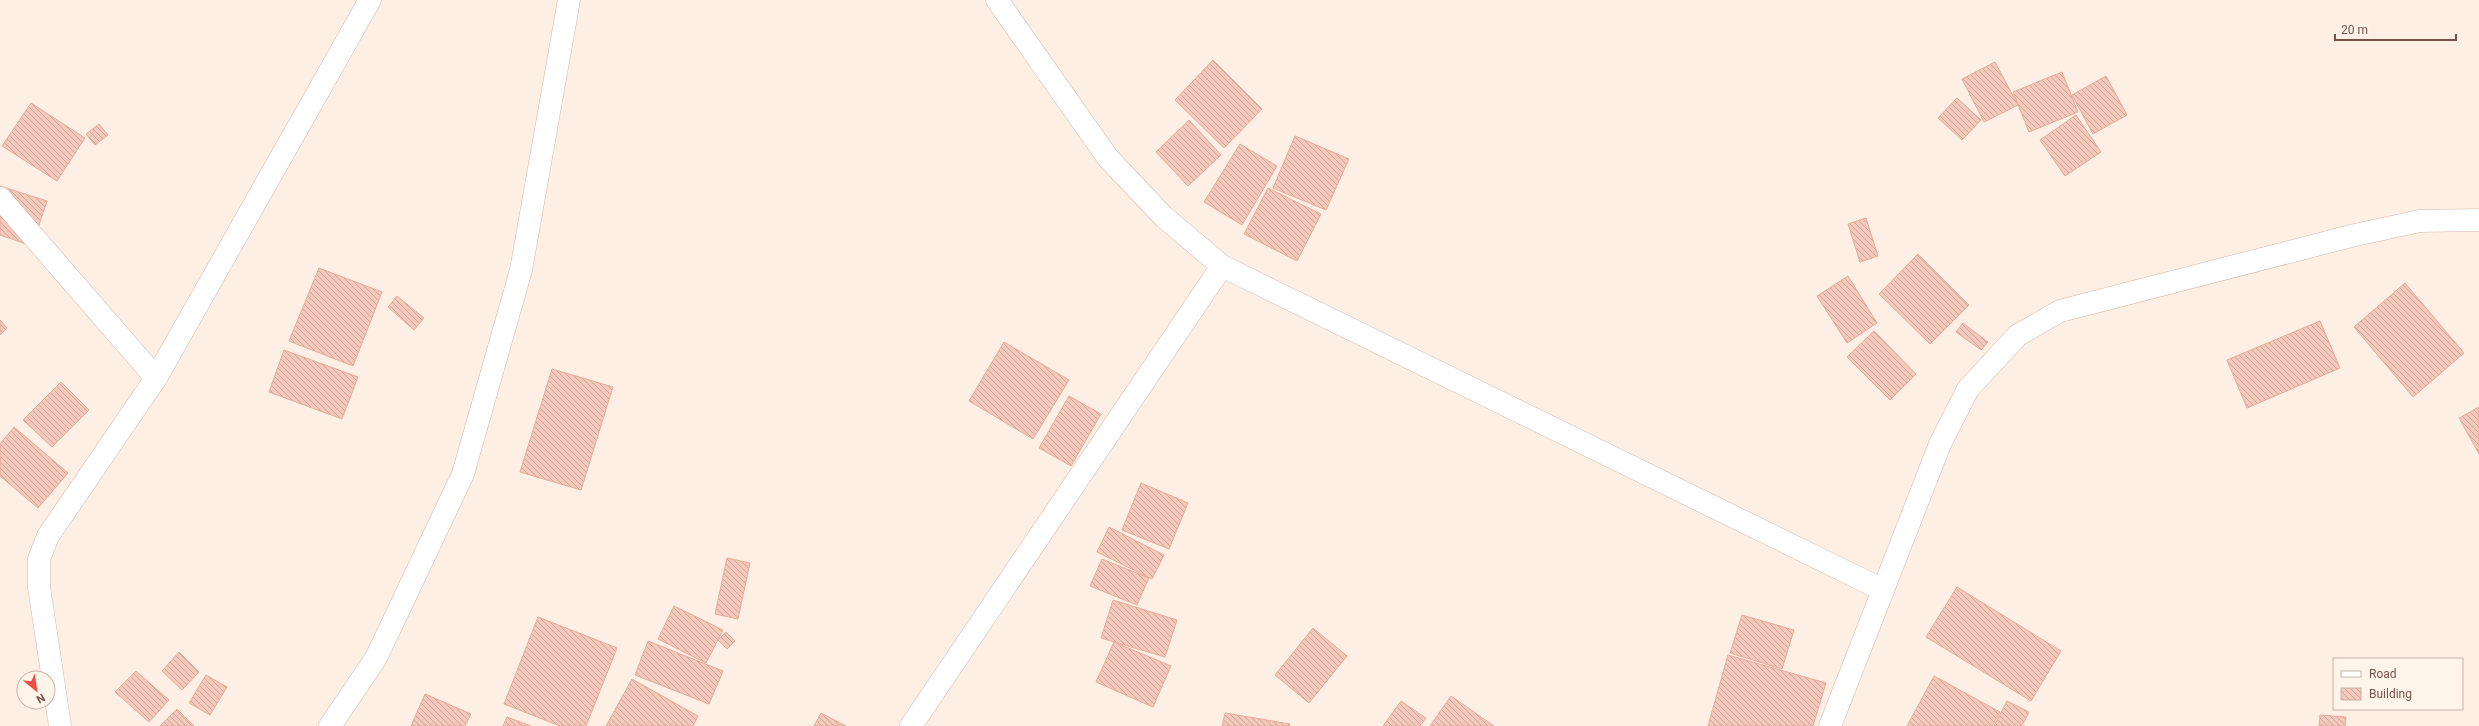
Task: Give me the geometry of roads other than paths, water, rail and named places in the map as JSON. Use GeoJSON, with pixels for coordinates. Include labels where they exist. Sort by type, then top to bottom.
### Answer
{"type":"FeatureCollection","features":[{"type":"Feature","properties":{"kind":"street"},"geometry":{"type":"LineString","coordinates":[[60,726],[38,587],[39,559],[48,536],[156,378],[370,0]]}},
{"type":"Feature","properties":{"kind":"street"},"geometry":{"type":"LineString","coordinates":[[330,726],[376,658],[463,474],[521,270],[569,0]]}},
{"type":"Feature","properties":{"kind":"street"},"geometry":{"type":"LineString","coordinates":[[997,0],[1108,158],[1164,217],[1222,266],[1883,590]]}},
{"type":"Feature","properties":{"kind":"street"},"geometry":{"type":"LineString","coordinates":[[0,198],[156,378]]}},
{"type":"Feature","properties":{"kind":"street"},"geometry":{"type":"LineString","coordinates":[[1830,726],[1940,444],[1968,389],[2018,335],[2060,311],[2355,235],[2420,221],[2479,220]]}},
{"type":"Feature","properties":{"kind":"street"},"geometry":{"type":"LineString","coordinates":[[911,726],[1222,266]]}}]}
